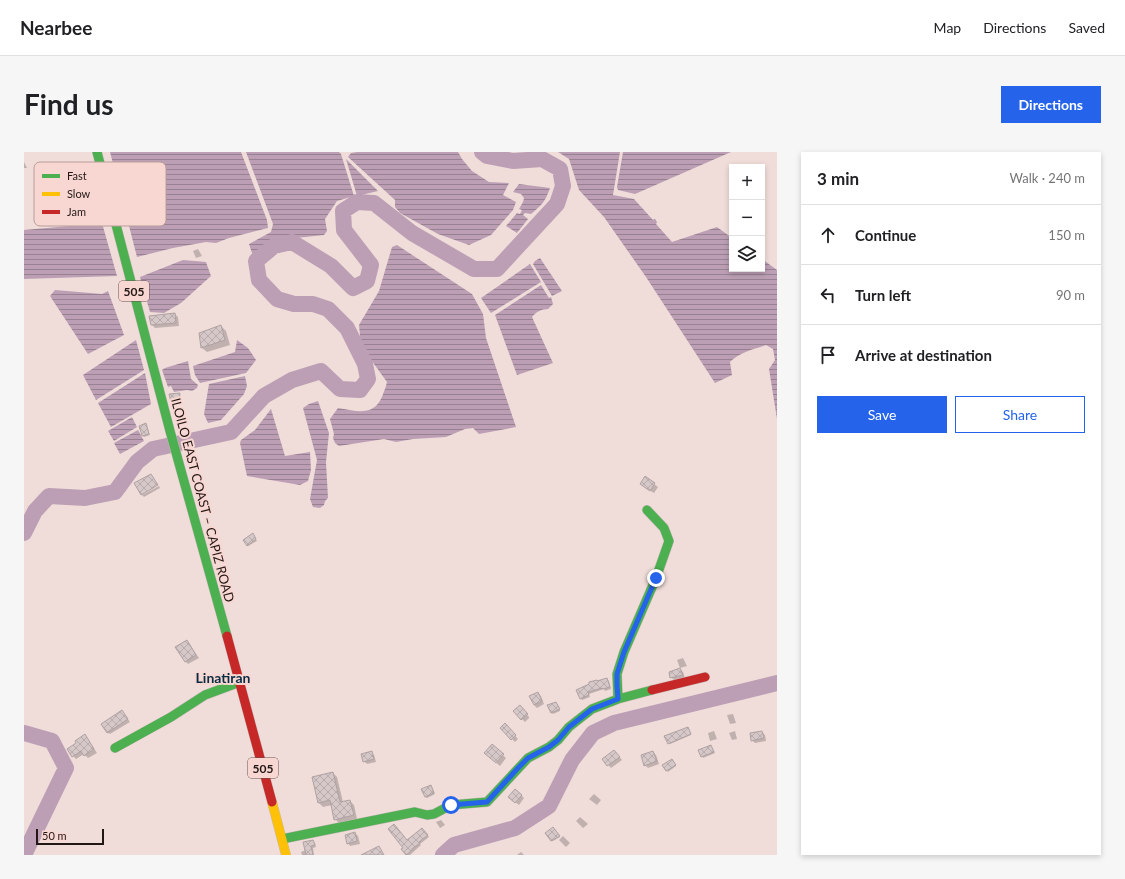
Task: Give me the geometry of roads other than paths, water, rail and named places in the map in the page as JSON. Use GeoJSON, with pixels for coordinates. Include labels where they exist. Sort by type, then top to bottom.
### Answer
{"type":"FeatureCollection","features":[{"type":"Feature","properties":{"kind":"street","name":"ILOILO EAST COAST – CAPIZ ROAD"},"geometry":{"type":"LineString","coordinates":[[97,152],[100,162]]}},
{"type":"Feature","properties":{"kind":"street","name":"ILOILO EAST COAST – CAPIZ ROAD"},"geometry":{"type":"LineString","coordinates":[[116,226],[170,431],[240,682],[286,855]]}},
{"type":"Feature","properties":{"kind":"street"},"geometry":{"type":"LineString","coordinates":[[618,699],[617,674],[624,652],[656,578],[669,541],[665,530],[647,510]]}},
{"type":"Feature","properties":{"kind":"street"},"geometry":{"type":"LineString","coordinates":[[282,839],[415,812],[427,815],[434,814],[451,805],[487,802],[528,758],[549,747],[558,740],[569,727],[592,709],[618,699],[705,677]]}},
{"type":"Feature","properties":{"kind":"street"},"geometry":{"type":"LineString","coordinates":[[115,748],[171,717],[205,695],[240,682]]}},
{"type":"Feature","properties":{"kind":"waterway"},"geometry":{"type":"LineString","coordinates":[[24,533],[35,511],[49,496],[85,498],[115,492],[137,462],[153,449],[231,432],[264,396],[292,380],[321,371],[340,389],[360,390],[368,379],[365,364],[347,328],[328,309],[313,304],[294,304],[277,299],[259,280],[256,261],[274,246],[292,242],[331,266],[353,288],[367,281],[371,265],[344,230],[343,211],[357,202],[374,203],[412,233],[474,269],[497,269],[557,204],[563,186],[560,169],[542,159],[513,161],[487,156],[482,152]]}},
{"type":"Feature","properties":{"kind":"waterway"},"geometry":{"type":"LineString","coordinates":[[443,855],[454,845],[515,828],[549,806],[572,760],[593,733],[614,723],[777,683]]}},
{"type":"Feature","properties":{"kind":"waterway"},"geometry":{"type":"LineString","coordinates":[[24,733],[52,741],[66,768],[24,855]]}},
{"type":"Feature","properties":{"kind":"district","name":"Linatiran"},"geometry":{"type":"Point","coordinates":[223,677]}}]}
